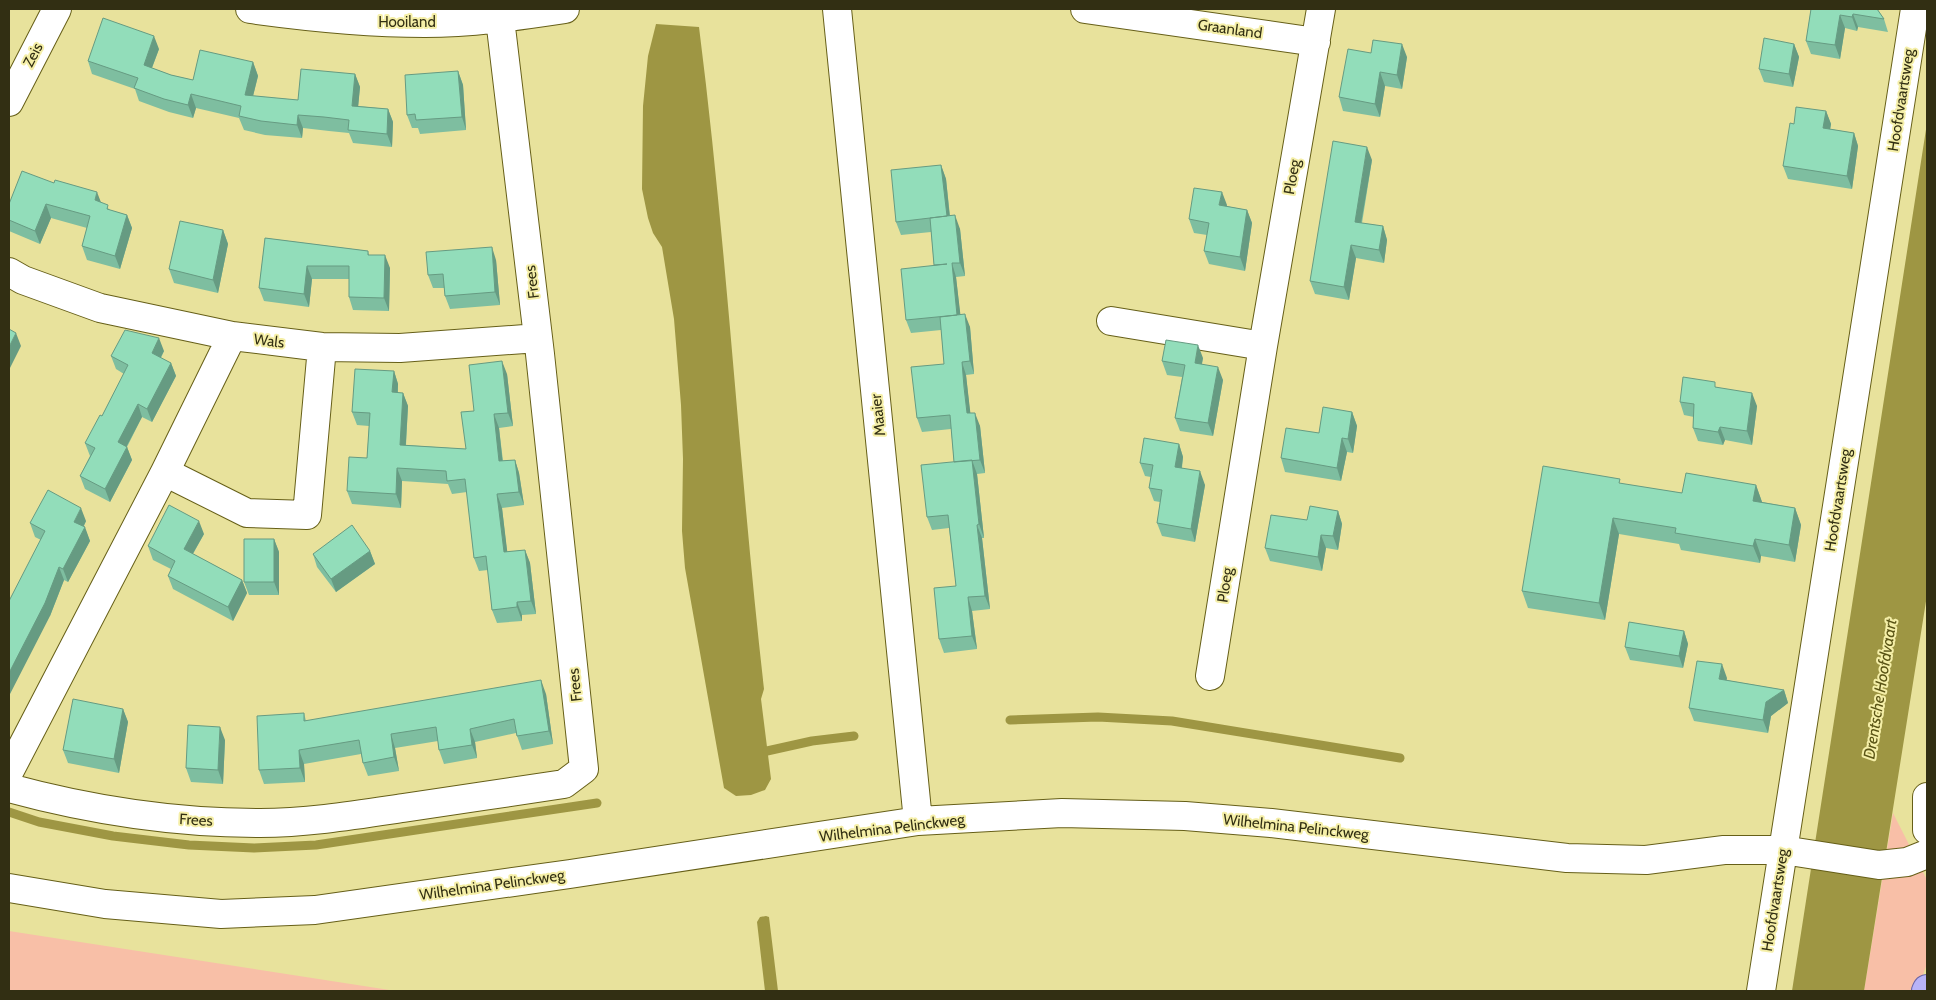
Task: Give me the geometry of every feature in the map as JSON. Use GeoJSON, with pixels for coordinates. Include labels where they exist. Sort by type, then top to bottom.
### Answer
{"type":"FeatureCollection","features":[{"type":"Feature","properties":{"kind":"street","name":"Zeis"},"geometry":{"type":"LineString","coordinates":[[9,102],[57,9]]}},
{"type":"Feature","properties":{"kind":"street","name":"Hooiland"},"geometry":{"type":"LineString","coordinates":[[250,9],[317,18],[367,22],[427,23],[500,19],[565,9]]}},
{"type":"Feature","properties":{"kind":"street","name":"Maaier"},"geometry":{"type":"LineString","coordinates":[[838,9],[918,821]]}},
{"type":"Feature","properties":{"kind":"street","name":"Graanland"},"geometry":{"type":"LineString","coordinates":[[1085,9],[1316,42]]}},
{"type":"Feature","properties":{"kind":"street","name":"Ploeg"},"geometry":{"type":"LineString","coordinates":[[1210,676],[1263,346],[1321,9]]}},
{"type":"Feature","properties":{"kind":"street","name":"Hoofdvaartsweg"},"geometry":{"type":"LineString","coordinates":[[1761,991],[1915,9]]}},
{"type":"Feature","properties":{"kind":"street","name":"Frees"},"geometry":{"type":"LineString","coordinates":[[9,788],[48,798],[173,819],[260,823],[350,816],[564,784],[584,768],[538,338],[500,19]]}},
{"type":"Feature","properties":{"kind":"street","name":"Wals"},"geometry":{"type":"LineString","coordinates":[[9,272],[24,280],[100,308],[232,336],[322,347],[400,348],[538,338]]}},
{"type":"Feature","properties":{"kind":"street"},"geometry":{"type":"LineString","coordinates":[[1111,321],[1263,346]]}},
{"type":"Feature","properties":{"kind":"street"},"geometry":{"type":"LineString","coordinates":[[9,772],[165,472],[232,336]]}},
{"type":"Feature","properties":{"kind":"street"},"geometry":{"type":"LineString","coordinates":[[165,472],[247,513],[307,515],[322,347]]}},
{"type":"Feature","properties":{"kind":"street"},"geometry":{"type":"LineString","coordinates":[[1927,797],[1927,830]]}},
{"type":"Feature","properties":{"kind":"street","name":"Wilhelmina Pelinckweg"},"geometry":{"type":"LineString","coordinates":[[9,888],[105,904],[221,914],[315,910],[560,876],[918,821],[1062,813],[1184,816],[1271,823],[1567,858],[1646,860],[1724,850],[1783,850],[1879,865],[1907,862],[1927,854]]}},
{"type":"Feature","properties":{"kind":"shaded area"},"geometry":{"type":"Polygon","coordinates":[[[1893,813],[1927,880],[1927,964],[1917,991],[1864,991],[1893,813]]]}},
{"type":"Feature","properties":{"kind":"shaded area"},"geometry":{"type":"Polygon","coordinates":[[[9,931],[396,991],[9,991],[9,931]]]}},
{"type":"Feature","properties":{"kind":"water"},"geometry":{"type":"Polygon","coordinates":[[[656,24],[699,27],[709,110],[764,689],[761,699],[771,779],[765,790],[751,795],[736,796],[724,788],[685,568],[682,531],[683,459],[681,405],[674,319],[662,247],[653,233],[642,189],[643,106],[648,56],[656,24]]]}},
{"type":"Feature","properties":{"kind":"water","name":"Drentsche Hoofdvaart"},"geometry":{"type":"Polygon","coordinates":[[[1927,123],[1927,595],[1864,991],[1792,991],[1927,123]]]}},
{"type":"Feature","properties":{"kind":"water"},"geometry":{"type":"Polygon","coordinates":[[[760,917],[769,917],[778,991],[765,991],[757,922],[760,917]]]}},
{"type":"Feature","properties":{"kind":"building"},"geometry":{"type":"Polygon","coordinates":[[[1811,9],[1877,9],[1884,19],[1853,14],[1852,17],[1840,15],[1835,45],[1806,41],[1811,9]]]}},
{"type":"Feature","properties":{"kind":"building"},"geometry":{"type":"Polygon","coordinates":[[[103,18],[154,36],[144,65],[171,75],[193,80],[200,50],[253,62],[245,95],[298,100],[301,69],[355,74],[352,106],[388,109],[387,134],[348,130],[349,120],[324,117],[298,115],[297,125],[261,121],[239,116],[241,106],[191,94],[188,105],[134,88],[138,78],[88,61],[103,18]]]}},
{"type":"Feature","properties":{"kind":"building"},"geometry":{"type":"Polygon","coordinates":[[[1764,38],[1794,44],[1789,74],[1759,69],[1764,38]]]}},
{"type":"Feature","properties":{"kind":"building"},"geometry":{"type":"Polygon","coordinates":[[[1373,40],[1402,44],[1397,75],[1380,72],[1375,104],[1339,97],[1348,49],[1371,53],[1373,40]]]}},
{"type":"Feature","properties":{"kind":"building"},"geometry":{"type":"Polygon","coordinates":[[[458,71],[462,117],[416,120],[415,114],[407,115],[405,75],[458,71]]]}},
{"type":"Feature","properties":{"kind":"building"},"geometry":{"type":"Polygon","coordinates":[[[1796,107],[1826,111],[1823,128],[1854,133],[1847,176],[1783,166],[1790,123],[1794,124],[1796,107]]]}},
{"type":"Feature","properties":{"kind":"building"},"geometry":{"type":"Polygon","coordinates":[[[1333,141],[1367,147],[1355,222],[1383,226],[1379,250],[1351,245],[1344,287],[1310,281],[1333,141]]]}},
{"type":"Feature","properties":{"kind":"building"},"geometry":{"type":"Polygon","coordinates":[[[941,165],[947,216],[896,222],[891,170],[941,165]]]}},
{"type":"Feature","properties":{"kind":"building"},"geometry":{"type":"Polygon","coordinates":[[[22,171],[54,183],[55,180],[97,192],[95,200],[108,205],[107,209],[127,215],[115,256],[82,246],[90,216],[46,204],[35,231],[9,220],[9,204],[22,171]]]}},
{"type":"Feature","properties":{"kind":"building"},"geometry":{"type":"Polygon","coordinates":[[[1194,188],[1222,192],[1219,205],[1247,210],[1240,257],[1204,251],[1209,223],[1189,219],[1194,188]]]}},
{"type":"Feature","properties":{"kind":"building"},"geometry":{"type":"Polygon","coordinates":[[[955,215],[960,263],[952,263],[957,315],[906,320],[901,269],[947,264],[934,265],[930,218],[955,215]]]}},
{"type":"Feature","properties":{"kind":"building"},"geometry":{"type":"Polygon","coordinates":[[[180,221],[223,230],[213,280],[169,269],[180,221]]]}},
{"type":"Feature","properties":{"kind":"building"},"geometry":{"type":"Polygon","coordinates":[[[265,238],[368,251],[368,255],[385,255],[384,298],[349,297],[349,266],[307,266],[304,294],[259,288],[265,238]]]}},
{"type":"Feature","properties":{"kind":"building"},"geometry":{"type":"Polygon","coordinates":[[[492,247],[495,292],[445,296],[443,274],[428,275],[426,252],[492,247]]]}},
{"type":"Feature","properties":{"kind":"building"},"geometry":{"type":"Polygon","coordinates":[[[965,314],[970,361],[962,362],[964,387],[967,413],[975,413],[980,460],[954,462],[950,415],[917,418],[911,367],[944,364],[940,317],[965,314]]]}},
{"type":"Feature","properties":{"kind":"building"},"geometry":{"type":"Polygon","coordinates":[[[9,329],[16,333],[9,347],[9,329]]]}},
{"type":"Feature","properties":{"kind":"building"},"geometry":{"type":"Polygon","coordinates":[[[125,330],[159,338],[152,353],[171,363],[147,409],[138,404],[118,442],[127,447],[105,489],[80,476],[95,448],[85,443],[100,415],[102,416],[128,365],[111,356],[125,330]]]}},
{"type":"Feature","properties":{"kind":"building"},"geometry":{"type":"Polygon","coordinates":[[[1166,340],[1198,345],[1195,363],[1218,367],[1208,423],[1175,418],[1185,365],[1162,361],[1166,340]]]}},
{"type":"Feature","properties":{"kind":"building"},"geometry":{"type":"Polygon","coordinates":[[[502,361],[508,413],[494,414],[499,461],[515,460],[519,492],[497,494],[504,552],[525,550],[531,601],[517,602],[517,607],[492,610],[486,556],[474,558],[465,479],[447,481],[446,471],[397,468],[396,494],[347,491],[349,457],[367,458],[370,413],[352,412],[355,369],[394,371],[392,392],[403,393],[400,445],[466,449],[461,412],[474,411],[469,365],[502,361]]]}},
{"type":"Feature","properties":{"kind":"building"},"geometry":{"type":"Polygon","coordinates":[[[1683,377],[1715,382],[1715,387],[1752,393],[1747,431],[1720,427],[1718,432],[1693,428],[1694,404],[1680,402],[1683,377]]]}},
{"type":"Feature","properties":{"kind":"building"},"geometry":{"type":"Polygon","coordinates":[[[1323,407],[1352,412],[1348,439],[1342,438],[1337,468],[1281,458],[1286,428],[1319,433],[1323,407]]]}},
{"type":"Feature","properties":{"kind":"building"},"geometry":{"type":"Polygon","coordinates":[[[1144,438],[1179,444],[1175,467],[1200,471],[1191,529],[1157,523],[1162,490],[1149,488],[1153,465],[1140,463],[1144,438]]]}},
{"type":"Feature","properties":{"kind":"building"},"geometry":{"type":"Polygon","coordinates":[[[972,460],[985,596],[968,597],[972,636],[939,639],[934,588],[956,586],[948,515],[927,517],[921,465],[972,460]]]}},
{"type":"Feature","properties":{"kind":"building"},"geometry":{"type":"Polygon","coordinates":[[[1543,466],[1620,479],[1619,483],[1682,493],[1686,473],[1756,485],[1753,501],[1795,508],[1789,545],[1755,539],[1753,546],[1675,533],[1676,528],[1613,518],[1599,603],[1522,591],[1543,466]]]}},
{"type":"Feature","properties":{"kind":"building"},"geometry":{"type":"Polygon","coordinates":[[[48,490],[81,508],[74,522],[85,527],[63,569],[59,567],[45,603],[9,673],[9,601],[45,531],[30,523],[48,490]]]}},
{"type":"Feature","properties":{"kind":"building"},"geometry":{"type":"Polygon","coordinates":[[[169,505],[199,521],[184,549],[242,580],[228,607],[168,576],[175,561],[148,546],[169,505]]]}},
{"type":"Feature","properties":{"kind":"building"},"geometry":{"type":"Polygon","coordinates":[[[1310,506],[1338,511],[1333,536],[1321,535],[1318,557],[1265,548],[1271,515],[1307,520],[1310,506]]]}},
{"type":"Feature","properties":{"kind":"building"},"geometry":{"type":"Polygon","coordinates":[[[352,525],[370,551],[331,579],[313,554],[352,525]]]}},
{"type":"Feature","properties":{"kind":"building"},"geometry":{"type":"Polygon","coordinates":[[[244,539],[274,539],[274,582],[244,582],[244,539]]]}},
{"type":"Feature","properties":{"kind":"building"},"geometry":{"type":"Polygon","coordinates":[[[1629,622],[1684,631],[1679,656],[1625,647],[1629,622]]]}},
{"type":"Feature","properties":{"kind":"building"},"geometry":{"type":"Polygon","coordinates":[[[1697,661],[1722,664],[1719,679],[1784,690],[1766,702],[1763,720],[1689,708],[1697,661]]]}},
{"type":"Feature","properties":{"kind":"building"},"geometry":{"type":"Polygon","coordinates":[[[541,680],[549,731],[517,736],[514,719],[470,729],[472,745],[439,750],[436,727],[391,734],[394,757],[363,763],[359,740],[299,750],[300,768],[259,770],[257,716],[304,713],[304,721],[541,680]]]}},
{"type":"Feature","properties":{"kind":"building"},"geometry":{"type":"Polygon","coordinates":[[[73,699],[123,709],[114,759],[63,750],[73,699]]]}},
{"type":"Feature","properties":{"kind":"building"},"geometry":{"type":"Polygon","coordinates":[[[188,725],[220,727],[218,770],[186,768],[188,725]]]}},
{"type":"Feature","properties":{"kind":"waterway"},"geometry":{"type":"LineString","coordinates":[[1010,720],[1098,717],[1172,721],[1400,758]]}},
{"type":"Feature","properties":{"kind":"waterway"},"geometry":{"type":"LineString","coordinates":[[767,751],[812,741],[854,736]]}},
{"type":"Feature","properties":{"kind":"waterway"},"geometry":{"type":"LineString","coordinates":[[9,812],[39,822],[113,836],[189,845],[254,848],[316,845],[597,803]]}}]}
